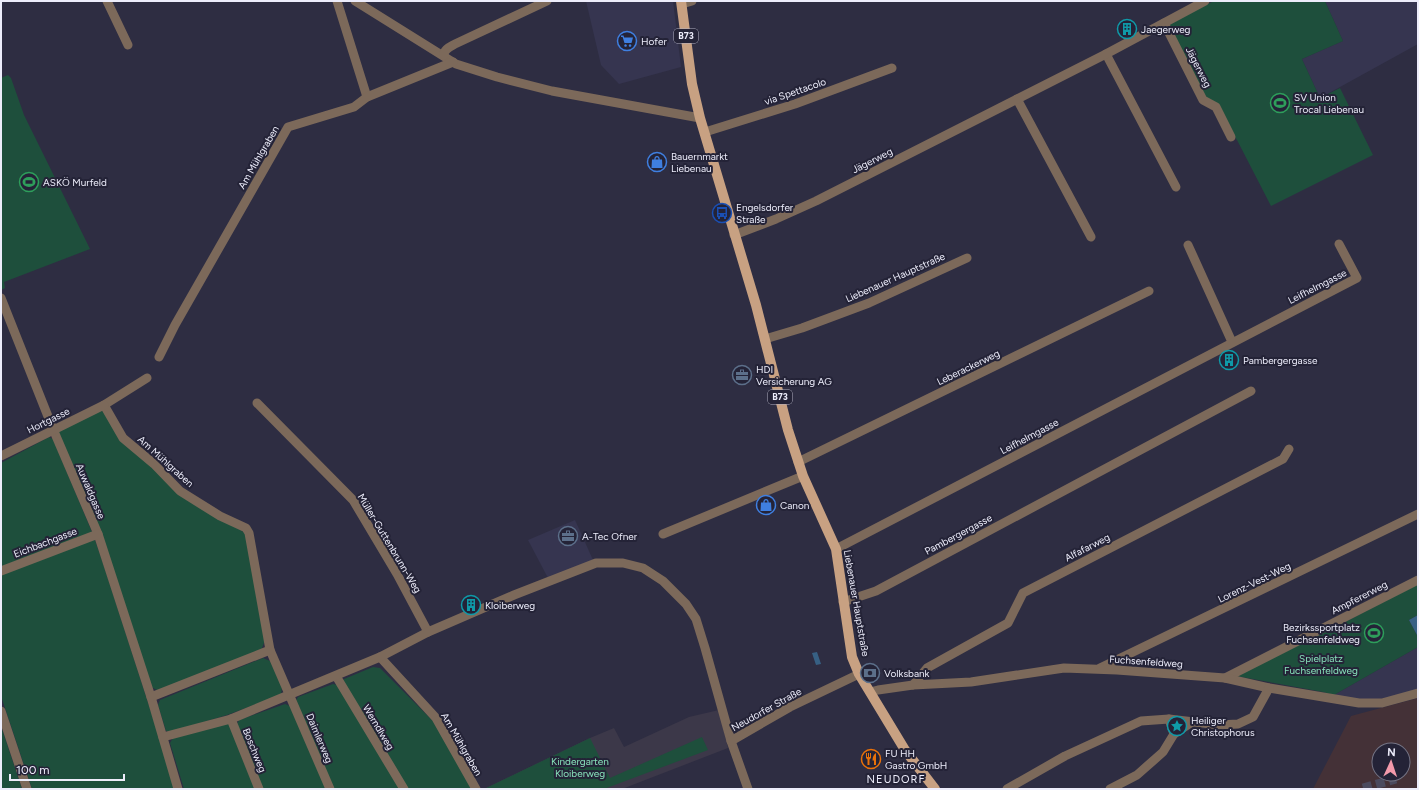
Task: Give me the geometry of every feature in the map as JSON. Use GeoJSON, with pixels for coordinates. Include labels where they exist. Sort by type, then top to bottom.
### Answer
{"type":"FeatureCollection","features":[{"type":"Feature","properties":{"kind":"main road","name":"Liebenauer Hauptstraße"},"geometry":{"type":"LineString","coordinates":[[681,2],[692,84],[700,118],[765,339],[788,430],[798,462],[836,549],[850,648],[858,674],[905,750],[936,789]]}},
{"type":"Feature","properties":{"kind":"street"},"geometry":{"type":"LineString","coordinates":[[107,1],[128,45]]}},
{"type":"Feature","properties":{"kind":"street"},"geometry":{"type":"LineString","coordinates":[[337,1],[367,97]]}},
{"type":"Feature","properties":{"kind":"street"},"geometry":{"type":"LineString","coordinates":[[355,1],[453,62],[497,77],[552,91],[700,118]]}},
{"type":"Feature","properties":{"kind":"street"},"geometry":{"type":"LineString","coordinates":[[444,55],[446,49],[455,44],[547,1]]}},
{"type":"Feature","properties":{"kind":"street","name":"Liebenauer Hauptstraße"},"geometry":{"type":"LineString","coordinates":[[681,2],[692,1]]}},
{"type":"Feature","properties":{"kind":"street","name":"Jägerweg"},"geometry":{"type":"LineString","coordinates":[[734,235],[776,219],[816,201],[1106,54],[1205,1]]}},
{"type":"Feature","properties":{"kind":"street","name":"Jägerweg"},"geometry":{"type":"LineString","coordinates":[[1164,23],[1203,100],[1216,107],[1231,137]]}},
{"type":"Feature","properties":{"kind":"street"},"geometry":{"type":"LineString","coordinates":[[1106,54],[1176,187]]}},
{"type":"Feature","properties":{"kind":"street","name":"Am Mühlgraben"},"geometry":{"type":"LineString","coordinates":[[159,357],[175,325],[288,127],[354,107],[367,97],[453,62]]}},
{"type":"Feature","properties":{"kind":"street","name":"via Spettacolo"},"geometry":{"type":"LineString","coordinates":[[705,132],[796,104],[892,68]]}},
{"type":"Feature","properties":{"kind":"street"},"geometry":{"type":"LineString","coordinates":[[1017,99],[1091,237]]}},
{"type":"Feature","properties":{"kind":"street","name":"Leifhelmgasse"},"geometry":{"type":"LineString","coordinates":[[836,549],[1357,278],[1339,244]]}},
{"type":"Feature","properties":{"kind":"street"},"geometry":{"type":"LineString","coordinates":[[1188,245],[1232,342]]}},
{"type":"Feature","properties":{"kind":"street","name":"Liebenauer Hauptstraße"},"geometry":{"type":"LineString","coordinates":[[765,339],[802,328],[869,303],[967,258]]}},
{"type":"Feature","properties":{"kind":"street","name":"Leberackerweg"},"geometry":{"type":"LineString","coordinates":[[798,462],[1149,291]]}},
{"type":"Feature","properties":{"kind":"street","name":"Auwaldgasse"},"geometry":{"type":"LineString","coordinates":[[1,298],[53,429],[98,534],[151,697],[178,789]]}},
{"type":"Feature","properties":{"kind":"street"},"geometry":{"type":"LineString","coordinates":[[104,405],[147,378]]}},
{"type":"Feature","properties":{"kind":"street","name":"Pambergergasse"},"geometry":{"type":"LineString","coordinates":[[843,602],[876,591],[1251,391]]}},
{"type":"Feature","properties":{"kind":"street","name":"Müller-Guttenbrunn-Weg"},"geometry":{"type":"LineString","coordinates":[[257,403],[353,500],[397,574],[428,632]]}},
{"type":"Feature","properties":{"kind":"street","name":"Am Mühlgraben"},"geometry":{"type":"LineString","coordinates":[[104,405],[124,438],[154,464],[180,491],[220,516],[246,528],[249,533],[270,650],[290,695]]}},
{"type":"Feature","properties":{"kind":"street","name":"Hortgasse"},"geometry":{"type":"LineString","coordinates":[[1,456],[104,405]]}},
{"type":"Feature","properties":{"kind":"street","name":"Alfafarweg"},"geometry":{"type":"LineString","coordinates":[[913,685],[927,668],[1008,623],[1023,593],[1283,459],[1289,449]]}},
{"type":"Feature","properties":{"kind":"street"},"geometry":{"type":"LineString","coordinates":[[663,534],[803,476]]}},
{"type":"Feature","properties":{"kind":"street","name":"Lorenz-Vest-Weg"},"geometry":{"type":"LineString","coordinates":[[1099,669],[1418,514]]}},
{"type":"Feature","properties":{"kind":"street","name":"Eichbachgasse"},"geometry":{"type":"LineString","coordinates":[[1,571],[98,534]]}},
{"type":"Feature","properties":{"kind":"street"},"geometry":{"type":"LineString","coordinates":[[163,737],[231,719],[380,658],[428,632],[514,595],[596,563],[623,563],[643,568],[663,581],[686,604],[696,619],[731,741]]}},
{"type":"Feature","properties":{"kind":"street","name":"Ampfererweg"},"geometry":{"type":"LineString","coordinates":[[1225,678],[1418,580]]}},
{"type":"Feature","properties":{"kind":"street"},"geometry":{"type":"LineString","coordinates":[[151,697],[270,650]]}},
{"type":"Feature","properties":{"kind":"street","name":"Am Mühlgraben"},"geometry":{"type":"LineString","coordinates":[[380,658],[436,718],[476,789]]}},
{"type":"Feature","properties":{"kind":"street","name":"Fuchsenfeldweg"},"geometry":{"type":"LineString","coordinates":[[870,692],[913,685],[971,682],[1064,668],[1225,678],[1269,688],[1359,704],[1382,703],[1418,693]]}},
{"type":"Feature","properties":{"kind":"street","name":"Neudorfer Straße"},"geometry":{"type":"LineString","coordinates":[[748,789],[731,741],[790,707],[858,674]]}},
{"type":"Feature","properties":{"kind":"street","name":"Werndlweg"},"geometry":{"type":"LineString","coordinates":[[336,676],[404,789]]}},
{"type":"Feature","properties":{"kind":"street"},"geometry":{"type":"LineString","coordinates":[[1007,789],[1065,756],[1141,721],[1169,719],[1219,725],[1238,724],[1253,717],[1269,688]]}},
{"type":"Feature","properties":{"kind":"street","name":"Daimlerweg"},"geometry":{"type":"LineString","coordinates":[[290,695],[330,789]]}},
{"type":"Feature","properties":{"kind":"street"},"geometry":{"type":"LineString","coordinates":[[1,711],[27,789]]}},
{"type":"Feature","properties":{"kind":"street","name":"Boschweg"},"geometry":{"type":"LineString","coordinates":[[231,719],[259,789]]}},
{"type":"Feature","properties":{"kind":"street"},"geometry":{"type":"LineString","coordinates":[[1169,719],[1174,734]]}},
{"type":"Feature","properties":{"kind":"street"},"geometry":{"type":"LineString","coordinates":[[1110,789],[1137,775],[1163,752],[1174,734],[1192,722]]}},
{"type":"Feature","properties":{"kind":"shaded area"},"geometry":{"type":"Polygon","coordinates":[[[586,1],[673,1],[681,67],[619,84],[601,65],[586,1]]]}},
{"type":"Feature","properties":{"kind":"shaded area"},"geometry":{"type":"Polygon","coordinates":[[[1325,1],[1418,1],[1418,44],[1320,98],[1302,59],[1343,41],[1325,1]]]}},
{"type":"Feature","properties":{"kind":"shaded area"},"geometry":{"type":"Polygon","coordinates":[[[575,520],[593,560],[548,578],[528,540],[575,520]]]}},
{"type":"Feature","properties":{"kind":"shaded area"},"geometry":{"type":"Polygon","coordinates":[[[1418,647],[1418,698],[1385,706],[1334,695],[1418,647]]]}},
{"type":"Feature","properties":{"kind":"shaded area"},"geometry":{"type":"Polygon","coordinates":[[[1418,698],[1418,789],[1313,789],[1351,716],[1418,698]]]}},
{"type":"Feature","properties":{"kind":"shaded area","name":"Kindergarten Kloiberweg"},"geometry":{"type":"Polygon","coordinates":[[[719,710],[728,748],[622,789],[484,789],[614,728],[624,747],[689,717],[719,710]]]}},
{"type":"Feature","properties":{"kind":"green space","name":"SV Union Trocal Liebenau"},"geometry":{"type":"Polygon","coordinates":[[[1214,1],[1325,1],[1343,41],[1302,59],[1320,98],[1340,88],[1373,155],[1271,206],[1237,140],[1205,96],[1168,24],[1214,1]]]}},
{"type":"Feature","properties":{"kind":"green space","name":"ASKÖ Murfeld"},"geometry":{"type":"Polygon","coordinates":[[[8,75],[11,78],[24,115],[90,249],[4,282],[5,288],[1,290],[1,78],[8,75]]]}},
{"type":"Feature","properties":{"kind":"green space"},"geometry":{"type":"Polygon","coordinates":[[[99,410],[104,412],[148,463],[246,534],[265,640],[261,651],[159,691],[151,687],[57,432],[99,410]]]}},
{"type":"Feature","properties":{"kind":"green space"},"geometry":{"type":"Polygon","coordinates":[[[49,437],[53,439],[92,532],[1,568],[1,463],[49,437]]]}},
{"type":"Feature","properties":{"kind":"green space"},"geometry":{"type":"Polygon","coordinates":[[[91,539],[95,540],[102,560],[176,789],[32,789],[1,696],[1,574],[91,539]]]}},
{"type":"Feature","properties":{"kind":"green space","name":"Spielplatz Fuchsenfeldweg"},"geometry":{"type":"Polygon","coordinates":[[[1418,584],[1418,615],[1409,620],[1418,637],[1418,647],[1334,695],[1236,676],[1347,621],[1418,584]]]}},
{"type":"Feature","properties":{"kind":"green space"},"geometry":{"type":"Polygon","coordinates":[[[263,658],[270,661],[282,687],[281,695],[227,715],[171,732],[166,731],[158,705],[160,700],[263,658]]]}},
{"type":"Feature","properties":{"kind":"green space"},"geometry":{"type":"Polygon","coordinates":[[[373,667],[380,668],[433,721],[473,789],[408,789],[342,681],[373,667]]]}},
{"type":"Feature","properties":{"kind":"green space"},"geometry":{"type":"Polygon","coordinates":[[[333,684],[337,685],[400,789],[332,789],[295,702],[298,697],[333,684]]]}},
{"type":"Feature","properties":{"kind":"green space"},"geometry":{"type":"Polygon","coordinates":[[[285,704],[290,706],[326,789],[262,789],[237,724],[239,720],[285,704]]]}},
{"type":"Feature","properties":{"kind":"green space"},"geometry":{"type":"Polygon","coordinates":[[[227,723],[232,725],[256,789],[184,789],[170,743],[173,738],[227,723]]]}},
{"type":"Feature","properties":{"kind":"green space"},"geometry":{"type":"Polygon","coordinates":[[[1,726],[22,789],[1,789],[1,726]]]}},
{"type":"Feature","properties":{"kind":"green space","name":"Kindergarten Kloiberweg"},"geometry":{"type":"Polygon","coordinates":[[[702,737],[708,750],[604,789],[484,789],[590,738],[610,778],[702,737]]]}},
{"type":"Feature","properties":{"kind":"water"},"geometry":{"type":"Polygon","coordinates":[[[1418,615],[1418,637],[1409,620],[1418,615]]]}},
{"type":"Feature","properties":{"kind":"water"},"geometry":{"type":"Polygon","coordinates":[[[817,652],[821,664],[816,665],[812,653],[817,652]]]}},
{"type":"Feature","properties":{"kind":"tunnel"},"geometry":{"type":"LineString","coordinates":[[1363,788],[1385,782]]}},
{"type":"Feature","properties":{"kind":"place","name":"Jaegerweg"},"geometry":{"type":"Point","coordinates":[1127,29]}},
{"type":"Feature","properties":{"kind":"place","name":"Hofer"},"geometry":{"type":"Point","coordinates":[627,41]}},
{"type":"Feature","properties":{"kind":"place","name":"SV Union Trocal Liebenau"},"geometry":{"type":"Point","coordinates":[1280,103]}},
{"type":"Feature","properties":{"kind":"place","name":"Bauernmarkt Liebenau"},"geometry":{"type":"Point","coordinates":[657,162]}},
{"type":"Feature","properties":{"kind":"place","name":"ASKÖ Murfeld"},"geometry":{"type":"Point","coordinates":[29,182]}},
{"type":"Feature","properties":{"kind":"place","name":"Engelsdorfer Straße"},"geometry":{"type":"Point","coordinates":[722,213]}},
{"type":"Feature","properties":{"kind":"place","name":"Pambergergasse"},"geometry":{"type":"Point","coordinates":[1229,360]}},
{"type":"Feature","properties":{"kind":"place","name":"HDI Versicherung AG"},"geometry":{"type":"Point","coordinates":[742,375]}},
{"type":"Feature","properties":{"kind":"place","name":"Canon"},"geometry":{"type":"Point","coordinates":[766,505]}},
{"type":"Feature","properties":{"kind":"place","name":"A-Tec Ofner"},"geometry":{"type":"Point","coordinates":[568,536]}},
{"type":"Feature","properties":{"kind":"place","name":"Kloiberweg"},"geometry":{"type":"Point","coordinates":[471,605]}},
{"type":"Feature","properties":{"kind":"place","name":"Bezirkssportplatz Fuchsenfeldweg"},"geometry":{"type":"Point","coordinates":[1374,633]}},
{"type":"Feature","properties":{"kind":"place","name":"Volksbank"},"geometry":{"type":"Point","coordinates":[870,673]}},
{"type":"Feature","properties":{"kind":"place","name":"Heiliger Christophorus"},"geometry":{"type":"Point","coordinates":[1177,726]}},
{"type":"Feature","properties":{"kind":"place","name":"FU HH Gastro GmbH"},"geometry":{"type":"Point","coordinates":[871,759]}},
{"type":"Feature","properties":{"kind":"district","name":"NEUDORF"},"geometry":{"type":"Point","coordinates":[896,779]}}]}
